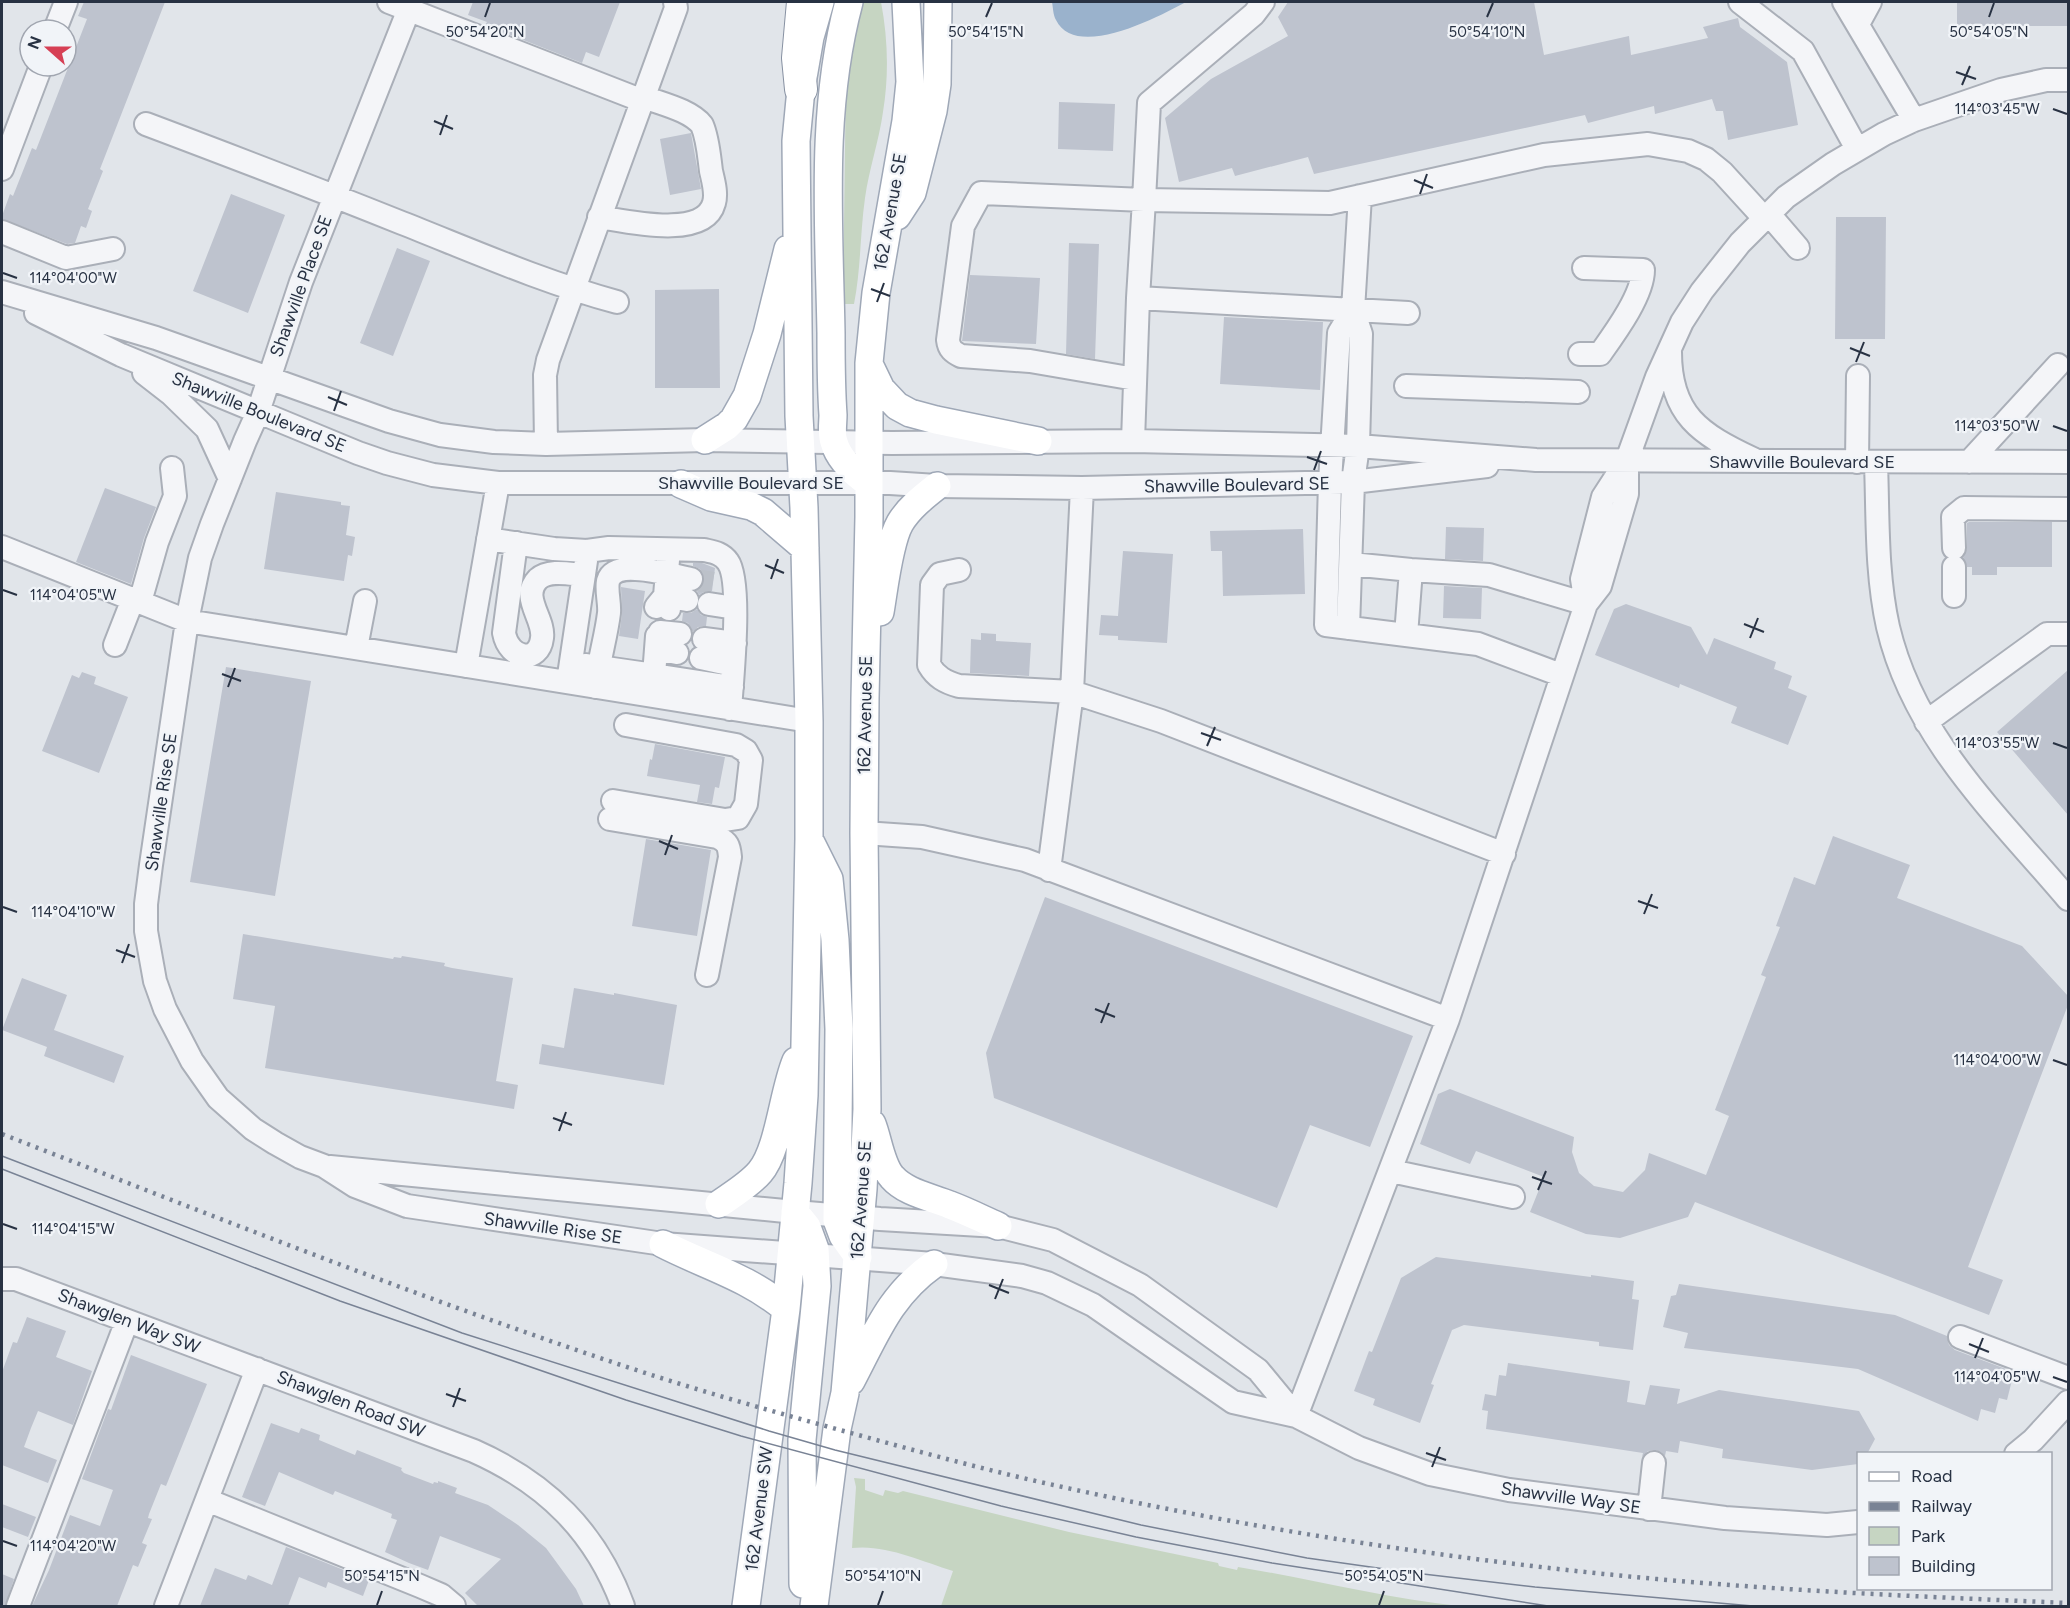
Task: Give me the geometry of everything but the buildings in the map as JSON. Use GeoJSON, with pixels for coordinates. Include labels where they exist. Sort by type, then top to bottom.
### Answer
{"type":"FeatureCollection","features":[{"type":"Feature","properties":{"kind":"highway"},"geometry":{"type":"LineString","coordinates":[[801,89],[798,58],[803,2]]}},
{"type":"Feature","properties":{"kind":"main road"},"geometry":{"type":"LineString","coordinates":[[663,1244],[736,1276],[786,1309],[803,1253],[807,1227],[795,1212],[806,1038],[809,839],[805,548],[799,416],[796,141],[801,89],[810,37],[820,2]]}},
{"type":"Feature","properties":{"kind":"main road"},"geometry":{"type":"LineString","coordinates":[[849,2],[835,68],[829,139],[831,380],[834,442],[854,474],[868,483]]}},
{"type":"Feature","properties":{"kind":"main road","name":"162 Avenue SE"},"geometry":{"type":"LineString","coordinates":[[849,1217],[867,1109],[864,833],[869,363],[876,293],[906,121],[910,82],[906,2]]}},
{"type":"Feature","properties":{"kind":"main road"},"geometry":{"type":"LineString","coordinates":[[888,230],[912,193],[928,137],[937,84],[938,2]]}},
{"type":"Feature","properties":{"kind":"main road"},"geometry":{"type":"LineString","coordinates":[[705,440],[734,419],[747,396],[766,334],[797,213]]}},
{"type":"Feature","properties":{"kind":"main road"},"geometry":{"type":"LineString","coordinates":[[869,363],[881,389],[897,406],[910,413],[1038,441]]}},
{"type":"Feature","properties":{"kind":"main road"},"geometry":{"type":"LineString","coordinates":[[681,484],[711,497],[751,506],[763,512],[805,548]]}},
{"type":"Feature","properties":{"kind":"main road"},"geometry":{"type":"LineString","coordinates":[[865,699],[891,551],[899,524],[916,502],[937,486]]}},
{"type":"Feature","properties":{"kind":"main road"},"geometry":{"type":"LineString","coordinates":[[809,839],[829,879],[835,940],[849,1217],[843,1236],[858,1257]]}},
{"type":"Feature","properties":{"kind":"main road"},"geometry":{"type":"LineString","coordinates":[[719,1204],[759,1173],[768,1159],[789,1077],[806,1038]]}},
{"type":"Feature","properties":{"kind":"main road"},"geometry":{"type":"LineString","coordinates":[[867,1109],[884,1163],[891,1176],[914,1192],[952,1205],[998,1226]]}},
{"type":"Feature","properties":{"kind":"main road"},"geometry":{"type":"LineString","coordinates":[[803,1253],[817,1286],[802,1440],[803,1606]]}},
{"type":"Feature","properties":{"kind":"main road","name":"162 Avenue SE"},"geometry":{"type":"LineString","coordinates":[[814,1606],[837,1429],[845,1393],[858,1257]]}},
{"type":"Feature","properties":{"kind":"main road"},"geometry":{"type":"LineString","coordinates":[[845,1393],[891,1305],[934,1264]]}},
{"type":"Feature","properties":{"kind":"main road","name":"162 Avenue SW"},"geometry":{"type":"LineString","coordinates":[[746,1606],[786,1309]]}},
{"type":"Feature","properties":{"kind":"street"},"geometry":{"type":"LineString","coordinates":[[60,18],[66,2]]}},
{"type":"Feature","properties":{"kind":"street"},"geometry":{"type":"LineString","coordinates":[[546,444],[545,375],[548,360],[676,8],[675,2]]}},
{"type":"Feature","properties":{"kind":"street"},"geometry":{"type":"LineString","coordinates":[[1133,441],[1149,103],[1254,14],[1263,2]]}},
{"type":"Feature","properties":{"kind":"street"},"geometry":{"type":"LineString","coordinates":[[1740,2],[1803,51],[1857,149]]}},
{"type":"Feature","properties":{"kind":"street"},"geometry":{"type":"LineString","coordinates":[[1844,2],[1914,120]]}},
{"type":"Feature","properties":{"kind":"street"},"geometry":{"type":"LineString","coordinates":[[1858,24],[1870,2]]}},
{"type":"Feature","properties":{"kind":"street"},"geometry":{"type":"LineString","coordinates":[[399,5],[685,113],[700,122],[705,134],[715,194],[713,206],[703,218],[684,224],[657,225],[599,218]]}},
{"type":"Feature","properties":{"kind":"street","name":"Shawville Place SE"},"geometry":{"type":"LineString","coordinates":[[269,377],[399,5]]}},
{"type":"Feature","properties":{"kind":"street"},"geometry":{"type":"LineString","coordinates":[[2,169],[36,78]]}},
{"type":"Feature","properties":{"kind":"street"},"geometry":{"type":"LineString","coordinates":[[1296,1416],[1448,1019],[1586,604],[1600,586],[1627,494],[1626,460],[1641,416],[1671,345],[1702,291],[1740,243],[1786,197],[1857,149],[1914,120],[1947,109],[2021,85],[2046,80],[2068,80]]}},
{"type":"Feature","properties":{"kind":"street"},"geometry":{"type":"LineString","coordinates":[[146,124],[572,289],[616,302]]}},
{"type":"Feature","properties":{"kind":"street"},"geometry":{"type":"LineString","coordinates":[[1135,379],[1030,361],[961,356],[949,347],[963,226],[981,193],[1144,200],[1330,203],[1544,154],[1648,144],[1688,151],[1706,159],[1798,248]]}},
{"type":"Feature","properties":{"kind":"street"},"geometry":{"type":"LineString","coordinates":[[1337,626],[1351,564],[1353,482],[1358,446],[1361,334],[1353,310],[1360,196]]}},
{"type":"Feature","properties":{"kind":"street"},"geometry":{"type":"LineString","coordinates":[[2,232],[66,258],[113,249]]}},
{"type":"Feature","properties":{"kind":"street"},"geometry":{"type":"LineString","coordinates":[[1580,354],[1600,354],[1643,282],[1643,270],[1584,268]]}},
{"type":"Feature","properties":{"kind":"street","name":"Shawville Boulevard SE"},"geometry":{"type":"LineString","coordinates":[[2,292],[156,338],[389,421],[440,435],[494,442],[546,444],[705,440],[1133,441],[1358,446],[1536,460],[2068,462]]}},
{"type":"Feature","properties":{"kind":"street","name":"Shawville Boulevard SE"},"geometry":{"type":"LineString","coordinates":[[2,296],[121,355],[387,463],[455,478],[498,483],[868,483],[1082,488],[1330,483],[1536,460]]}},
{"type":"Feature","properties":{"kind":"street"},"geometry":{"type":"LineString","coordinates":[[1138,298],[1408,313]]}},
{"type":"Feature","properties":{"kind":"street"},"geometry":{"type":"LineString","coordinates":[[1337,626],[1330,483],[1339,333],[1353,310]]}},
{"type":"Feature","properties":{"kind":"street"},"geometry":{"type":"LineString","coordinates":[[1671,345],[1670,371],[1682,408],[1704,432],[1728,448],[1757,461]]}},
{"type":"Feature","properties":{"kind":"street"},"geometry":{"type":"LineString","coordinates":[[121,355],[171,394],[203,424],[209,432],[230,479]]}},
{"type":"Feature","properties":{"kind":"street"},"geometry":{"type":"LineString","coordinates":[[1969,462],[2058,365]]}},
{"type":"Feature","properties":{"kind":"street"},"geometry":{"type":"LineString","coordinates":[[1858,376],[1888,626],[1908,686],[1941,747],[1981,800],[2068,898]]}},
{"type":"Feature","properties":{"kind":"street","name":"Shawville Rise SE"},"geometry":{"type":"LineString","coordinates":[[269,377],[258,412],[200,558],[187,621],[147,904],[146,931],[155,981],[177,1035],[197,1068],[218,1098],[243,1121],[274,1143],[324,1166],[355,1186],[407,1206],[663,1244],[803,1253]]}},
{"type":"Feature","properties":{"kind":"street"},"geometry":{"type":"LineString","coordinates":[[1406,386],[1578,392]]}},
{"type":"Feature","properties":{"kind":"street"},"geometry":{"type":"LineString","coordinates":[[115,645],[136,601],[175,496],[172,468]]}},
{"type":"Feature","properties":{"kind":"street"},"geometry":{"type":"LineString","coordinates":[[466,666],[498,483]]}},
{"type":"Feature","properties":{"kind":"street"},"geometry":{"type":"LineString","coordinates":[[1049,870],[1072,692],[1082,488]]}},
{"type":"Feature","properties":{"kind":"street"},"geometry":{"type":"LineString","coordinates":[[1954,596],[1953,517],[1964,508],[2068,509]]}},
{"type":"Feature","properties":{"kind":"street"},"geometry":{"type":"LineString","coordinates":[[488,539],[554,549],[587,551],[609,548],[669,549],[704,550],[718,553],[728,562],[723,596],[734,654],[731,698]]}},
{"type":"Feature","properties":{"kind":"street"},"geometry":{"type":"LineString","coordinates":[[516,543],[504,633],[506,644],[511,651],[519,654],[533,654],[539,649],[543,636]]}},
{"type":"Feature","properties":{"kind":"street"},"geometry":{"type":"LineString","coordinates":[[2,547],[187,621],[466,666],[571,662]]}},
{"type":"Feature","properties":{"kind":"street"},"geometry":{"type":"LineString","coordinates":[[654,675],[668,617],[669,549]]}},
{"type":"Feature","properties":{"kind":"street"},"geometry":{"type":"LineString","coordinates":[[571,662],[587,551]]}},
{"type":"Feature","properties":{"kind":"street"},"geometry":{"type":"LineString","coordinates":[[1351,564],[1489,575],[1586,604]]}},
{"type":"Feature","properties":{"kind":"street"},"geometry":{"type":"LineString","coordinates":[[597,677],[607,630],[608,582],[611,576],[623,568],[668,617]]}},
{"type":"Feature","properties":{"kind":"street"},"geometry":{"type":"LineString","coordinates":[[959,570],[940,574],[932,585],[929,665],[935,675],[947,682],[958,686],[1072,692],[1161,721],[1504,854]]}},
{"type":"Feature","properties":{"kind":"street"},"geometry":{"type":"LineString","coordinates":[[1406,635],[1411,570]]}},
{"type":"Feature","properties":{"kind":"street"},"geometry":{"type":"LineString","coordinates":[[584,575],[546,574],[537,580],[533,590],[532,605],[543,636],[571,662],[597,677],[731,698]]}},
{"type":"Feature","properties":{"kind":"street"},"geometry":{"type":"LineString","coordinates":[[356,648],[365,601]]}},
{"type":"Feature","properties":{"kind":"street"},"geometry":{"type":"LineString","coordinates":[[1337,626],[1478,644],[1561,675]]}},
{"type":"Feature","properties":{"kind":"street"},"geometry":{"type":"LineString","coordinates":[[1926,722],[2047,634],[2068,634]]}},
{"type":"Feature","properties":{"kind":"street"},"geometry":{"type":"LineString","coordinates":[[702,649],[734,654]]}},
{"type":"Feature","properties":{"kind":"street"},"geometry":{"type":"LineString","coordinates":[[597,677],[654,675],[808,721]]}},
{"type":"Feature","properties":{"kind":"street"},"geometry":{"type":"LineString","coordinates":[[626,725],[736,745],[746,752],[751,760],[746,804],[738,818],[725,820],[612,810],[717,837],[729,846],[730,857],[707,975]]}},
{"type":"Feature","properties":{"kind":"street"},"geometry":{"type":"LineString","coordinates":[[864,833],[922,837],[1025,861],[1448,1019]]}},
{"type":"Feature","properties":{"kind":"street","name":"Shawville Rise SE"},"geometry":{"type":"LineString","coordinates":[[324,1166],[795,1212]]}},
{"type":"Feature","properties":{"kind":"street"},"geometry":{"type":"LineString","coordinates":[[1391,1171],[1513,1197]]}},
{"type":"Feature","properties":{"kind":"street","name":"Shawville Way SE"},"geometry":{"type":"LineString","coordinates":[[795,1212],[998,1226],[1053,1240],[1140,1285],[1258,1370],[1296,1416]]}},
{"type":"Feature","properties":{"kind":"street","name":"Shawville Way SE"},"geometry":{"type":"LineString","coordinates":[[803,1253],[934,1264],[1022,1276],[1055,1286],[1093,1305],[1123,1324],[1233,1402],[1296,1416],[1359,1448],[1430,1474],[1509,1490],[1649,1509],[1795,1524],[1827,1525],[1857,1522]]}},
{"type":"Feature","properties":{"kind":"street","name":"Shawglen Way SW"},"geometry":{"type":"LineString","coordinates":[[2,1279],[16,1279],[257,1369]]}},
{"type":"Feature","properties":{"kind":"street"},"geometry":{"type":"LineString","coordinates":[[18,1606],[127,1321]]}},
{"type":"Feature","properties":{"kind":"street"},"geometry":{"type":"LineString","coordinates":[[1960,1336],[2068,1378]]}},
{"type":"Feature","properties":{"kind":"street","name":"Shawglen Road SW"},"geometry":{"type":"LineString","coordinates":[[166,1606],[257,1369],[503,1464],[555,1501],[585,1535],[608,1569],[622,1606]]}},
{"type":"Feature","properties":{"kind":"street"},"geometry":{"type":"LineString","coordinates":[[2018,1452],[2033,1440],[2068,1402]]}},
{"type":"Feature","properties":{"kind":"street"},"geometry":{"type":"LineString","coordinates":[[1649,1509],[1654,1463]]}},
{"type":"Feature","properties":{"kind":"street"},"geometry":{"type":"LineString","coordinates":[[207,1500],[441,1595],[454,1606]]}},
{"type":"Feature","properties":{"kind":"green space"},"geometry":{"type":"Polygon","coordinates":[[[859,2],[881,2],[887,71],[881,123],[865,198],[854,304],[843,304],[846,72],[859,2]]]}},
{"type":"Feature","properties":{"kind":"green space"},"geometry":{"type":"Polygon","coordinates":[[[854,1478],[865,1479],[865,1490],[883,1496],[885,1490],[898,1493],[903,1491],[1069,1532],[1218,1563],[1219,1566],[1237,1570],[1238,1567],[1403,1598],[1459,1606],[941,1606],[953,1571],[877,1548],[852,1548],[856,1487],[854,1478]]]}},
{"type":"Feature","properties":{"kind":"water"},"geometry":{"type":"Polygon","coordinates":[[[1052,2],[1186,2],[1119,32],[1099,36],[1081,36],[1066,32],[1056,20],[1052,2]]]}},
{"type":"Feature","properties":{"kind":"tunnel"},"geometry":{"type":"LineString","coordinates":[[691,579],[713,583]]}},
{"type":"Feature","properties":{"kind":"tram line"},"geometry":{"type":"LineString","coordinates":[[2,1156],[462,1333],[835,1450],[1141,1525],[1307,1558],[1535,1587],[1753,1606]]}},
{"type":"Feature","properties":{"kind":"tram line"},"geometry":{"type":"LineString","coordinates":[[2,1169],[340,1301],[626,1400],[741,1436],[1001,1506],[1136,1537],[1272,1563],[1548,1606]]}},
{"type":"Feature","properties":{"kind":"railway"},"geometry":{"type":"LineString","coordinates":[[2,1134],[389,1283],[624,1366],[786,1415],[1031,1480],[1251,1525],[1381,1546],[1576,1571],[1760,1587],[2068,1603]]}}]}
